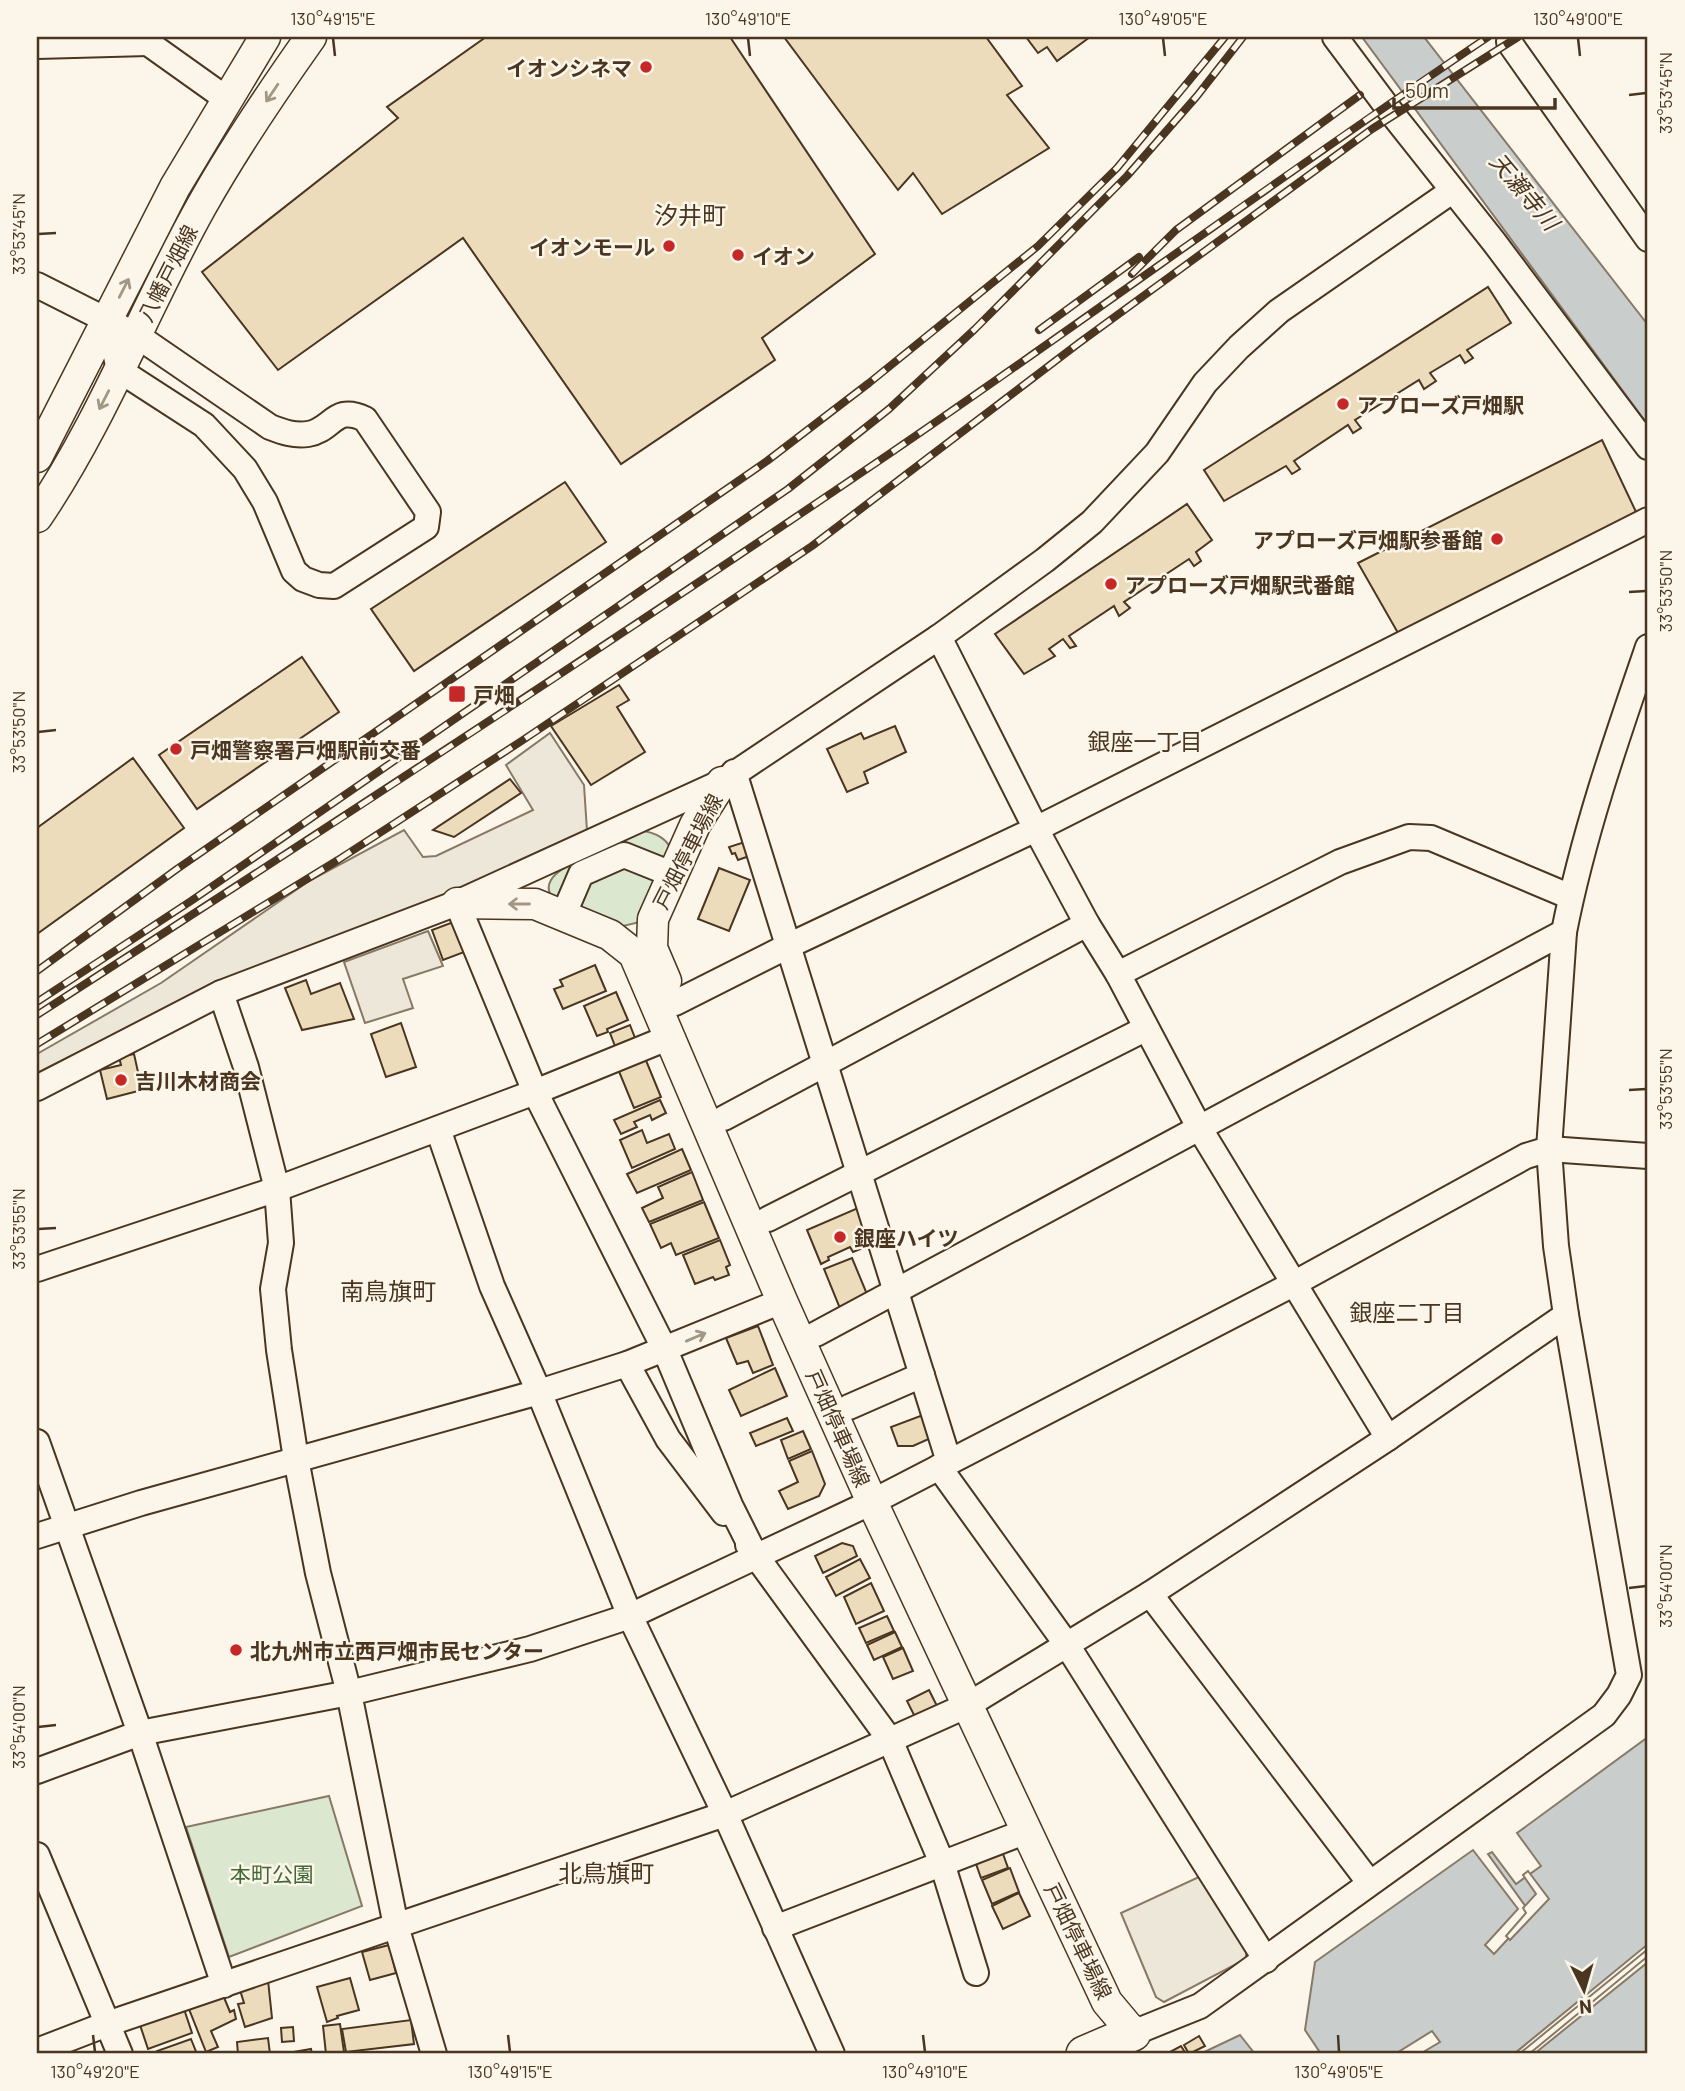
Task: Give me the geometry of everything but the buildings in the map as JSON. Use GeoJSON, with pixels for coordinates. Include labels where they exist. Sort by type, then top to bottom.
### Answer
{"type":"FeatureCollection","features":[{"type":"Feature","properties":{"kind":"highway"},"geometry":{"type":"LineString","coordinates":[[1084,2054],[1146,2028]]}},
{"type":"Feature","properties":{"kind":"main road","name":"八幡戸畑線"},"geometry":{"type":"LineString","coordinates":[[37,457],[175,187],[265,37]]}},
{"type":"Feature","properties":{"kind":"main road","name":"八幡戸畑線"},"geometry":{"type":"LineString","coordinates":[[37,517],[66,474],[201,208],[252,122],[310,37]]}},
{"type":"Feature","properties":{"kind":"main road","name":"戸畑停車場線"},"geometry":{"type":"LineString","coordinates":[[728,777],[695,825],[653,919],[652,948],[849,1407],[880,1498]]}},
{"type":"Feature","properties":{"kind":"main road","name":"戸畑停車場線"},"geometry":{"type":"LineString","coordinates":[[457,904],[535,904],[610,935],[634,954],[782,1301],[880,1498],[976,1701],[1124,1994],[1146,2028]]}},
{"type":"Feature","properties":{"kind":"main road","name":"戸畑停車場線"},"geometry":{"type":"LineString","coordinates":[[610,935],[636,934],[653,919]]}},
{"type":"Feature","properties":{"kind":"main road","name":"戸畑停車場線"},"geometry":{"type":"LineString","coordinates":[[976,1701],[1027,1831],[1107,2002],[1146,2028]]}},
{"type":"Feature","properties":{"kind":"street"},"geometry":{"type":"LineString","coordinates":[[1335,37],[1648,447]]}},
{"type":"Feature","properties":{"kind":"street"},"geometry":{"type":"LineString","coordinates":[[37,46],[149,40],[228,100]]}},
{"type":"Feature","properties":{"kind":"street"},"geometry":{"type":"LineString","coordinates":[[1509,42],[1648,239]]}},
{"type":"Feature","properties":{"kind":"street"},"geometry":{"type":"LineString","coordinates":[[37,1088],[221,993],[457,904],[728,777],[939,637],[1093,522],[1157,453],[1205,383],[1238,347],[1279,311],[1452,191]]}},
{"type":"Feature","properties":{"kind":"street"},"geometry":{"type":"LineString","coordinates":[[37,285],[108,320],[136,335],[270,426],[287,434],[311,434],[339,415],[354,414],[365,419],[428,512],[426,527],[334,586],[319,585],[303,579],[294,570],[265,502],[245,469],[204,425],[119,370],[108,320]]}},
{"type":"Feature","properties":{"kind":"street"},"geometry":{"type":"LineString","coordinates":[[675,1003],[788,946],[1036,829],[1648,520]]}},
{"type":"Feature","properties":{"kind":"street"},"geometry":{"type":"LineString","coordinates":[[939,637],[1036,829],[1087,924],[1118,974],[1200,1129],[1388,1438]]}},
{"type":"Feature","properties":{"kind":"street"},"geometry":{"type":"LineString","coordinates":[[1146,2028],[1200,2006],[1604,1714],[1619,1695],[1629,1675],[1566,1315],[1556,1246],[1549,1149],[1564,932],[1571,897],[1620,726],[1648,647]]}},
{"type":"Feature","properties":{"kind":"street"},"geometry":{"type":"LineString","coordinates":[[728,777],[788,946],[825,1063],[922,1375],[944,1464],[1067,1645],[1266,1960]]}},
{"type":"Feature","properties":{"kind":"street"},"geometry":{"type":"LineString","coordinates":[[1118,974],[1340,862],[1409,837],[1431,838],[1571,897]]}},
{"type":"Feature","properties":{"kind":"street"},"geometry":{"type":"LineString","coordinates":[[566,909],[581,874],[602,855],[624,855],[664,871]]}},
{"type":"Feature","properties":{"kind":"street"},"geometry":{"type":"LineString","coordinates":[[457,904],[535,1092],[665,1350],[730,1505],[756,1557]]}},
{"type":"Feature","properties":{"kind":"street"},"geometry":{"type":"LineString","coordinates":[[724,1118],[1087,924]]}},
{"type":"Feature","properties":{"kind":"street"},"geometry":{"type":"LineString","coordinates":[[816,1334],[1564,932]]}},
{"type":"Feature","properties":{"kind":"street"},"geometry":{"type":"LineString","coordinates":[[221,993],[246,1067],[277,1189],[281,1243],[273,1289],[279,1350],[318,1573],[349,1693],[396,1926],[434,2054]]}},
{"type":"Feature","properties":{"kind":"street"},"geometry":{"type":"LineString","coordinates":[[768,1219],[1145,1029]]}},
{"type":"Feature","properties":{"kind":"street"},"geometry":{"type":"LineString","coordinates":[[37,1269],[277,1189],[535,1092],[670,1037]]}},
{"type":"Feature","properties":{"kind":"street"},"geometry":{"type":"LineString","coordinates":[[438,1129],[492,1286],[539,1392],[630,1616],[724,1814],[832,2054]]}},
{"type":"Feature","properties":{"kind":"street"},"geometry":{"type":"LineString","coordinates":[[37,1771],[140,1733],[349,1693],[530,1649],[630,1616],[880,1498],[1295,1283],[1525,1156],[1549,1149],[1648,1156]]}},
{"type":"Feature","properties":{"kind":"street"},"geometry":{"type":"LineString","coordinates":[[37,1536],[141,1503],[539,1392],[665,1350],[782,1301]]}},
{"type":"Feature","properties":{"kind":"street"},"geometry":{"type":"LineString","coordinates":[[37,2051],[107,2024],[724,1814],[976,1701],[1150,1594],[1388,1438],[1566,1315]]}},
{"type":"Feature","properties":{"kind":"street"},"geometry":{"type":"LineString","coordinates":[[627,1364],[668,1439],[890,1740],[942,1863],[976,1973]]}},
{"type":"Feature","properties":{"kind":"street"},"geometry":{"type":"LineString","coordinates":[[849,1407],[922,1375]]}},
{"type":"Feature","properties":{"kind":"street"},"geometry":{"type":"LineString","coordinates":[[37,1442],[140,1733],[224,1985]]}},
{"type":"Feature","properties":{"kind":"street"},"geometry":{"type":"LineString","coordinates":[[1150,1594],[1369,1882]]}},
{"type":"Feature","properties":{"kind":"street"},"geometry":{"type":"LineString","coordinates":[[775,1928],[1027,1831]]}},
{"type":"Feature","properties":{"kind":"street"},"geometry":{"type":"LineString","coordinates":[[37,1854],[48,1912],[120,2054]]}},
{"type":"Feature","properties":{"kind":"green space"},"geometry":{"type":"Polygon","coordinates":[[[644,831],[666,841],[671,850],[669,863],[616,845],[615,842],[644,831]]]}},
{"type":"Feature","properties":{"kind":"green space"},"geometry":{"type":"Polygon","coordinates":[[[583,857],[586,864],[560,906],[552,898],[549,883],[559,871],[583,857]]]}},
{"type":"Feature","properties":{"kind":"green space"},"geometry":{"type":"Polygon","coordinates":[[[625,864],[664,880],[640,922],[615,928],[575,915],[586,884],[625,864]]]}},
{"type":"Feature","properties":{"kind":"green space","name":"本町公園"},"geometry":{"type":"Polygon","coordinates":[[[329,1796],[362,1906],[229,1957],[186,1827],[329,1796]]]}},
{"type":"Feature","properties":{"kind":"shaded area"},"geometry":{"type":"Polygon","coordinates":[[[550,733],[584,785],[587,831],[436,901],[135,1024],[37,1073],[37,1054],[161,983],[309,881],[404,830],[423,857],[436,856],[533,810],[506,765],[550,733]]]}},
{"type":"Feature","properties":{"kind":"shaded area"},"geometry":{"type":"Polygon","coordinates":[[[428,931],[443,966],[403,979],[413,1008],[365,1023],[344,962],[428,931]]]}},
{"type":"Feature","properties":{"kind":"shaded area"},"geometry":{"type":"Polygon","coordinates":[[[1201,1876],[1246,1948],[1246,1959],[1164,2002],[1156,1997],[1121,1913],[1201,1876]]]}},
{"type":"Feature","properties":{"kind":"water","name":"天瀬寺川"},"geometry":{"type":"Polygon","coordinates":[[[1362,37],[1424,37],[1648,325],[1648,425],[1362,37]]]}},
{"type":"Feature","properties":{"kind":"water"},"geometry":{"type":"Polygon","coordinates":[[[1648,1737],[1648,1945],[1514,2054],[1420,2054],[1440,2042],[1432,2031],[1395,2054],[1321,2054],[1305,2030],[1315,1962],[1473,1850],[1518,1909],[1485,1945],[1494,1954],[1531,1914],[1488,1854],[1492,1852],[1516,1884],[1541,1866],[1517,1833],[1648,1737]]]}},
{"type":"Feature","properties":{"kind":"water"},"geometry":{"type":"Polygon","coordinates":[[[1648,1960],[1648,2054],[1533,2054],[1648,1960]]]}},
{"type":"Feature","properties":{"kind":"water"},"geometry":{"type":"Polygon","coordinates":[[[1240,2035],[1255,2054],[1200,2054],[1240,2035]]]}},
{"type":"Feature","properties":{"kind":"pier"},"geometry":{"type":"Polygon","coordinates":[[[1528,1871],[1549,1899],[1510,1940],[1506,1936],[1526,1913],[1523,1908],[1536,1894],[1523,1875],[1528,1871]]]}},
{"type":"Feature","properties":{"kind":"pier"},"geometry":{"type":"Polygon","coordinates":[[[1648,1944],[1648,1949],[1519,2054],[1514,2054],[1648,1944]]]}},
{"type":"Feature","properties":{"kind":"pier"},"geometry":{"type":"Polygon","coordinates":[[[1648,1956],[1648,1962],[1534,2054],[1529,2054],[1648,1956]]]}},
{"type":"Feature","properties":{"kind":"railway"},"geometry":{"type":"LineString","coordinates":[[37,971],[177,869],[767,461],[869,383],[1038,246],[1117,168],[1225,37]]}},
{"type":"Feature","properties":{"kind":"railway"},"geometry":{"type":"LineString","coordinates":[[37,1002],[191,901],[788,489],[889,409],[975,329],[1127,176],[1197,96],[1243,37]]}},
{"type":"Feature","properties":{"kind":"railway"},"geometry":{"type":"LineString","coordinates":[[37,1015],[783,525],[1488,37]]}},
{"type":"Feature","properties":{"kind":"railway"},"geometry":{"type":"LineString","coordinates":[[37,1044],[338,860],[520,742],[812,546],[1079,343],[1372,129],[1518,37]]}},
{"type":"Feature","properties":{"kind":"railway"},"geometry":{"type":"LineString","coordinates":[[1132,274],[1176,230],[1360,95]]}},
{"type":"Feature","properties":{"kind":"railway"},"geometry":{"type":"LineString","coordinates":[[1039,330],[1139,257]]}},
{"type":"Feature","properties":{"kind":"place","name":"イオンシネマ"},"geometry":{"type":"Point","coordinates":[646,67]}},
{"type":"Feature","properties":{"kind":"place","name":"イオンモール"},"geometry":{"type":"Point","coordinates":[669,246]}},
{"type":"Feature","properties":{"kind":"place","name":"イオン"},"geometry":{"type":"Point","coordinates":[738,255]}},
{"type":"Feature","properties":{"kind":"place","name":"アプローズ戸畑駅"},"geometry":{"type":"Point","coordinates":[1343,404]}},
{"type":"Feature","properties":{"kind":"place","name":"アプローズ戸畑駅参番館"},"geometry":{"type":"Point","coordinates":[1497,539]}},
{"type":"Feature","properties":{"kind":"place","name":"アプローズ戸畑駅弐番館"},"geometry":{"type":"Point","coordinates":[1111,584]}},
{"type":"Feature","properties":{"kind":"place","name":"戸畑"},"geometry":{"type":"Point","coordinates":[457,694]}},
{"type":"Feature","properties":{"kind":"place","name":"戸畑警察署戸畑駅前交番"},"geometry":{"type":"Point","coordinates":[176,749]}},
{"type":"Feature","properties":{"kind":"place","name":"吉川木材商会"},"geometry":{"type":"Point","coordinates":[121,1080]}},
{"type":"Feature","properties":{"kind":"place","name":"銀座ハイツ"},"geometry":{"type":"Point","coordinates":[840,1237]}},
{"type":"Feature","properties":{"kind":"place","name":"北九州市立西戸畑市民センター"},"geometry":{"type":"Point","coordinates":[236,1650]}},
{"type":"Feature","properties":{"kind":"district","name":"汐井町"},"geometry":{"type":"Point","coordinates":[690,214]}},
{"type":"Feature","properties":{"kind":"district","name":"銀座一丁目"},"geometry":{"type":"Point","coordinates":[1145,741]}},
{"type":"Feature","properties":{"kind":"district","name":"南鳥旗町"},"geometry":{"type":"Point","coordinates":[388,1290]}},
{"type":"Feature","properties":{"kind":"district","name":"銀座二丁目"},"geometry":{"type":"Point","coordinates":[1407,1312]}},
{"type":"Feature","properties":{"kind":"district","name":"北鳥旗町"},"geometry":{"type":"Point","coordinates":[606,1872]}}]}
